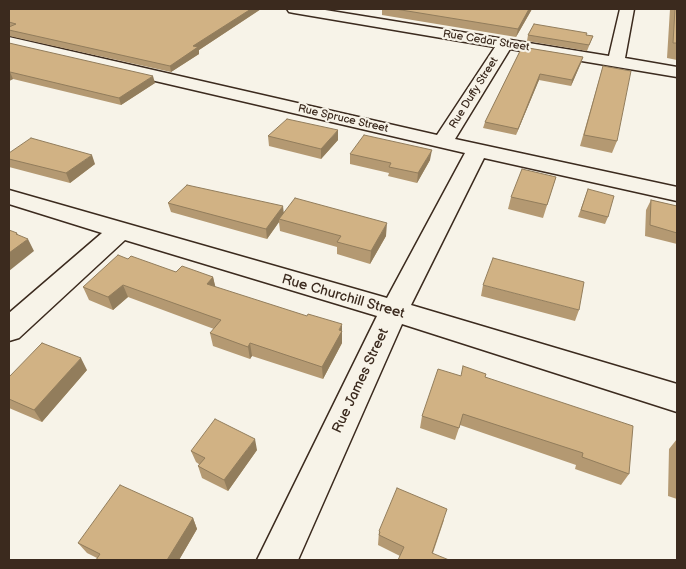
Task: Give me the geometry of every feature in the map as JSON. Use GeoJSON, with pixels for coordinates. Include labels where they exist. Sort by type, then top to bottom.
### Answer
{"type":"FeatureCollection","features":[{"type":"Feature","properties":{"kind":"street","name":"Rue Cedar Street"},"geometry":{"type":"LineString","coordinates":[[294,9],[677,72]]}},
{"type":"Feature","properties":{"kind":"street"},"geometry":{"type":"LineString","coordinates":[[616,62],[627,9]]}},
{"type":"Feature","properties":{"kind":"street","name":"Rue Spruce Street"},"geometry":{"type":"LineString","coordinates":[[9,42],[677,194]]}},
{"type":"Feature","properties":{"kind":"street","name":"Rue Duffy Street"},"geometry":{"type":"LineString","coordinates":[[444,142],[505,44]]}},
{"type":"Feature","properties":{"kind":"street","name":"Rue James Street"},"geometry":{"type":"LineString","coordinates":[[277,560],[394,311],[478,150]]}},
{"type":"Feature","properties":{"kind":"street","name":"Rue Churchill Street"},"geometry":{"type":"LineString","coordinates":[[9,197],[394,311],[677,398]]}},
{"type":"Feature","properties":{"kind":"street"},"geometry":{"type":"LineString","coordinates":[[9,330],[119,231]]}},
{"type":"Feature","properties":{"kind":"building"},"geometry":{"type":"Polygon","coordinates":[[[9,9],[251,9],[193,46],[198,47],[170,66],[9,30],[9,27],[16,24],[9,22],[9,9]]]}},
{"type":"Feature","properties":{"kind":"building"},"geometry":{"type":"Polygon","coordinates":[[[395,9],[529,9],[518,29],[395,9]]]}},
{"type":"Feature","properties":{"kind":"building"},"geometry":{"type":"Polygon","coordinates":[[[675,9],[677,9],[677,43],[673,43],[675,9]]]}},
{"type":"Feature","properties":{"kind":"building"},"geometry":{"type":"Polygon","coordinates":[[[534,24],[587,33],[586,35],[593,36],[589,45],[528,35],[534,24]]]}},
{"type":"Feature","properties":{"kind":"building"},"geometry":{"type":"Polygon","coordinates":[[[9,43],[153,76],[119,98],[9,73],[9,43]]]}},
{"type":"Feature","properties":{"kind":"building"},"geometry":{"type":"Polygon","coordinates":[[[522,47],[583,57],[572,80],[540,74],[518,129],[485,122],[522,47]]]}},
{"type":"Feature","properties":{"kind":"building"},"geometry":{"type":"Polygon","coordinates":[[[603,66],[631,71],[617,141],[584,135],[603,66]]]}},
{"type":"Feature","properties":{"kind":"building"},"geometry":{"type":"Polygon","coordinates":[[[287,119],[338,130],[321,149],[268,136],[287,119]]]}},
{"type":"Feature","properties":{"kind":"building"},"geometry":{"type":"Polygon","coordinates":[[[364,135],[432,150],[418,173],[389,167],[391,163],[350,154],[364,135]]]}},
{"type":"Feature","properties":{"kind":"building"},"geometry":{"type":"Polygon","coordinates":[[[31,138],[92,155],[66,173],[9,159],[9,153],[31,138]]]}},
{"type":"Feature","properties":{"kind":"building"},"geometry":{"type":"Polygon","coordinates":[[[522,169],[556,177],[547,205],[511,197],[522,169]]]}},
{"type":"Feature","properties":{"kind":"building"},"geometry":{"type":"Polygon","coordinates":[[[187,185],[283,206],[266,229],[168,203],[187,185]]]}},
{"type":"Feature","properties":{"kind":"building"},"geometry":{"type":"Polygon","coordinates":[[[588,189],[614,196],[608,217],[581,210],[588,189]]]}},
{"type":"Feature","properties":{"kind":"building"},"geometry":{"type":"Polygon","coordinates":[[[295,198],[387,223],[371,251],[337,242],[341,236],[279,219],[295,198]]]}},
{"type":"Feature","properties":{"kind":"building"},"geometry":{"type":"Polygon","coordinates":[[[651,200],[677,206],[677,233],[650,225],[651,200]]]}},
{"type":"Feature","properties":{"kind":"building"},"geometry":{"type":"Polygon","coordinates":[[[9,230],[28,239],[9,253],[9,230]]]}},
{"type":"Feature","properties":{"kind":"building"},"geometry":{"type":"Polygon","coordinates":[[[118,255],[128,259],[131,256],[176,272],[182,266],[213,277],[207,284],[307,316],[308,314],[342,324],[339,330],[342,331],[322,367],[250,343],[248,347],[210,333],[221,320],[123,285],[108,297],[83,287],[118,255]]]}},
{"type":"Feature","properties":{"kind":"building"},"geometry":{"type":"Polygon","coordinates":[[[493,258],[584,282],[579,310],[483,285],[493,258]]]}},
{"type":"Feature","properties":{"kind":"building"},"geometry":{"type":"Polygon","coordinates":[[[42,343],[81,358],[34,410],[9,399],[9,377],[42,343]]]}},
{"type":"Feature","properties":{"kind":"building"},"geometry":{"type":"Polygon","coordinates":[[[463,366],[486,374],[485,377],[633,426],[629,474],[582,457],[583,453],[463,414],[459,428],[422,416],[438,369],[461,376],[463,366]]]}},
{"type":"Feature","properties":{"kind":"building"},"geometry":{"type":"Polygon","coordinates":[[[215,419],[255,439],[224,480],[198,466],[205,458],[191,451],[215,419]]]}},
{"type":"Feature","properties":{"kind":"building"},"geometry":{"type":"Polygon","coordinates":[[[120,485],[193,518],[167,560],[96,560],[100,554],[78,543],[120,485]]]}},
{"type":"Feature","properties":{"kind":"building"},"geometry":{"type":"Polygon","coordinates":[[[397,488],[447,509],[432,553],[449,560],[398,560],[404,547],[379,535],[397,488]]]}}]}
